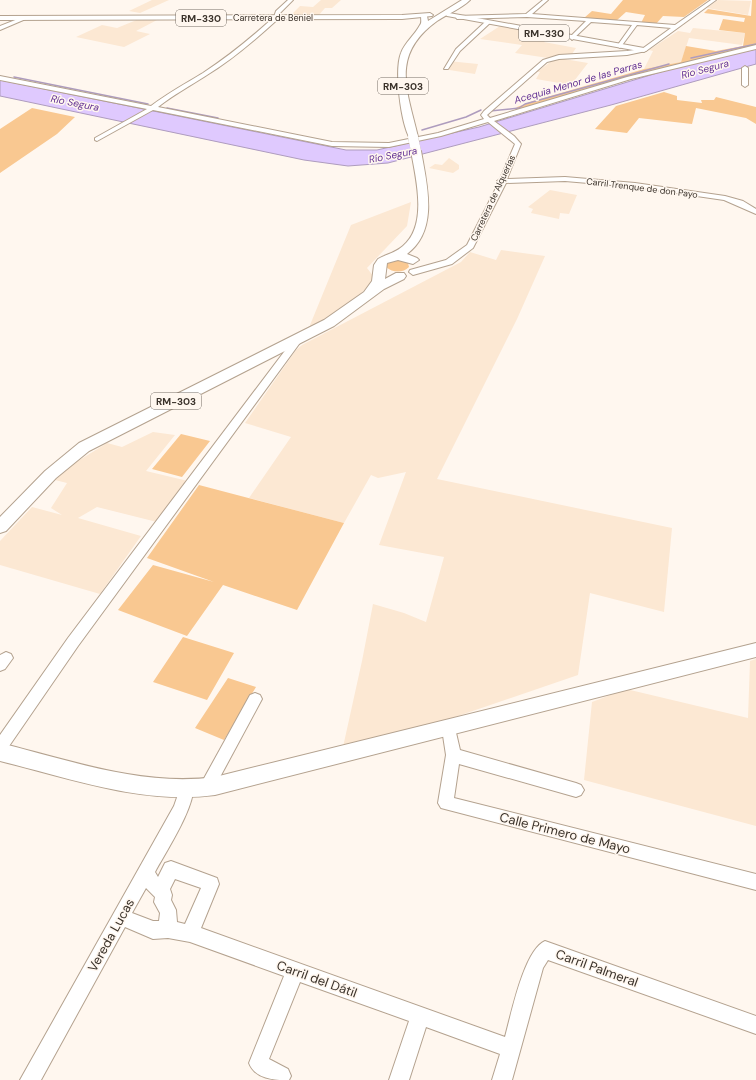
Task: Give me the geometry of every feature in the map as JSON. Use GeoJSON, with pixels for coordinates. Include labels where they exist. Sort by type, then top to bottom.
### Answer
{"type":"FeatureCollection","features":[{"type":"Feature","properties":{"kind":"highway"},"geometry":{"type":"LineString","coordinates":[[414,38],[431,25],[449,16],[466,0]]}},
{"type":"Feature","properties":{"kind":"highway"},"geometry":{"type":"LineString","coordinates":[[414,38],[425,24],[426,19],[466,0]]}},
{"type":"Feature","properties":{"kind":"highway"},"geometry":{"type":"LineString","coordinates":[[426,19],[449,16]]}},
{"type":"Feature","properties":{"kind":"highway","name":"RM-303"},"geometry":{"type":"LineString","coordinates":[[367,295],[376,285],[381,270],[379,267],[382,261],[395,257],[410,248],[420,224],[424,205],[423,189],[401,79],[404,55],[414,38]]}},
{"type":"Feature","properties":{"kind":"highway"},"geometry":{"type":"LineString","coordinates":[[410,248],[414,265]]}},
{"type":"Feature","properties":{"kind":"highway"},"geometry":{"type":"LineString","coordinates":[[395,257],[405,257],[414,265]]}},
{"type":"Feature","properties":{"kind":"highway","name":"RM-303"},"geometry":{"type":"LineString","coordinates":[[0,527],[50,475],[69,457],[84,447],[329,323],[380,286],[400,276],[414,265]]}},
{"type":"Feature","properties":{"kind":"highway"},"geometry":{"type":"LineString","coordinates":[[381,270],[388,274],[400,276]]}},
{"type":"Feature","properties":{"kind":"main road"},"geometry":{"type":"LineString","coordinates":[[449,16],[468,20]]}},
{"type":"Feature","properties":{"kind":"main road"},"geometry":{"type":"LineString","coordinates":[[449,16],[468,20]]}},
{"type":"Feature","properties":{"kind":"main road","name":"Carretera de Beniel"},"geometry":{"type":"LineString","coordinates":[[0,18],[402,17]]}},
{"type":"Feature","properties":{"kind":"main road"},"geometry":{"type":"LineString","coordinates":[[402,17],[426,19]]}},
{"type":"Feature","properties":{"kind":"main road"},"geometry":{"type":"LineString","coordinates":[[402,17],[426,19]]}},
{"type":"Feature","properties":{"kind":"main road","name":"RM-330"},"geometry":{"type":"LineString","coordinates":[[468,20],[644,50]]}},
{"type":"Feature","properties":{"kind":"main road"},"geometry":{"type":"LineString","coordinates":[[0,752],[90,774],[136,783],[187,788],[207,787],[248,779],[449,729],[756,650]]}},
{"type":"Feature","properties":{"kind":"street"},"geometry":{"type":"LineString","coordinates":[[97,139],[154,108],[172,93],[205,74],[244,47],[276,18],[278,12],[291,0]]}},
{"type":"Feature","properties":{"kind":"street"},"geometry":{"type":"LineString","coordinates":[[527,15],[546,0]]}},
{"type":"Feature","properties":{"kind":"street"},"geometry":{"type":"LineString","coordinates":[[489,121],[484,114],[545,61],[559,57],[627,53],[644,50],[714,0]]}},
{"type":"Feature","properties":{"kind":"street"},"geometry":{"type":"LineString","coordinates":[[449,16],[503,17],[527,15],[678,27]]}},
{"type":"Feature","properties":{"kind":"street"},"geometry":{"type":"LineString","coordinates":[[0,28],[25,18]]}},
{"type":"Feature","properties":{"kind":"street"},"geometry":{"type":"LineString","coordinates":[[572,38],[590,20]]}},
{"type":"Feature","properties":{"kind":"street"},"geometry":{"type":"LineString","coordinates":[[446,68],[458,50],[487,23]]}},
{"type":"Feature","properties":{"kind":"street"},"geometry":{"type":"LineString","coordinates":[[620,46],[636,23]]}},
{"type":"Feature","properties":{"kind":"street"},"geometry":{"type":"LineString","coordinates":[[0,78],[306,140],[350,146],[389,145],[439,135],[629,78],[756,47]]}},
{"type":"Feature","properties":{"kind":"street"},"geometry":{"type":"LineString","coordinates":[[745,68],[745,84]]}},
{"type":"Feature","properties":{"kind":"street","name":"Carretera de Alquerías"},"geometry":{"type":"LineString","coordinates":[[414,265],[434,268],[457,258],[470,246],[518,144],[509,135],[489,121]]}},
{"type":"Feature","properties":{"kind":"street","name":"Carril Trenque de don Payo"},"geometry":{"type":"LineString","coordinates":[[501,181],[565,179],[634,185],[732,200],[756,212]]}},
{"type":"Feature","properties":{"kind":"street"},"geometry":{"type":"LineString","coordinates":[[0,747],[73,642],[299,338]]}},
{"type":"Feature","properties":{"kind":"street"},"geometry":{"type":"LineString","coordinates":[[207,787],[255,699]]}},
{"type":"Feature","properties":{"kind":"street","name":"Calle Primero de Mayo"},"geometry":{"type":"LineString","coordinates":[[449,729],[453,755],[446,803],[756,882]]}},
{"type":"Feature","properties":{"kind":"street"},"geometry":{"type":"LineString","coordinates":[[453,755],[576,790]]}},
{"type":"Feature","properties":{"kind":"street","name":"Vereda Lucas"},"geometry":{"type":"LineString","coordinates":[[30,1080],[181,809],[187,788]]}},
{"type":"Feature","properties":{"kind":"street"},"geometry":{"type":"LineString","coordinates":[[160,891],[171,869],[211,884],[190,933]]}},
{"type":"Feature","properties":{"kind":"street"},"geometry":{"type":"LineString","coordinates":[[145,874],[164,895],[162,902],[168,910],[168,930]]}},
{"type":"Feature","properties":{"kind":"street","name":"Carril del Dátil"},"geometry":{"type":"LineString","coordinates":[[121,918],[154,930],[190,933],[511,1049]]}},
{"type":"Feature","properties":{"kind":"street","name":"Carril Palmeral"},"geometry":{"type":"LineString","coordinates":[[502,1080],[535,964],[545,950],[756,1025]]}},
{"type":"Feature","properties":{"kind":"street"},"geometry":{"type":"LineString","coordinates":[[281,1076],[258,1063],[295,971]]}},
{"type":"Feature","properties":{"kind":"street"},"geometry":{"type":"LineString","coordinates":[[399,1080],[420,1016]]}},
{"type":"Feature","properties":{"kind":"shaded area"},"geometry":{"type":"Polygon","coordinates":[[[152,0],[169,0],[140,13],[129,11],[152,0]]]}},
{"type":"Feature","properties":{"kind":"shaded area"},"geometry":{"type":"Polygon","coordinates":[[[321,0],[341,0],[332,8],[325,8],[318,16],[290,16],[300,6],[313,7],[321,0]]]}},
{"type":"Feature","properties":{"kind":"shaded area"},"geometry":{"type":"Polygon","coordinates":[[[623,0],[708,0],[684,17],[663,16],[656,24],[641,23],[645,15],[626,12],[616,21],[584,18],[592,11],[611,14],[623,0]]]}},
{"type":"Feature","properties":{"kind":"shaded area"},"geometry":{"type":"Polygon","coordinates":[[[718,0],[751,1],[748,15],[707,8],[718,0]]]}},
{"type":"Feature","properties":{"kind":"shaded area"},"geometry":{"type":"Polygon","coordinates":[[[752,0],[756,0],[756,46],[684,63],[546,101],[513,113],[517,107],[533,101],[644,69],[681,62],[686,46],[716,51],[743,46],[745,33],[719,30],[723,19],[744,22],[745,18],[704,13],[708,9],[751,16],[752,0]]]}},
{"type":"Feature","properties":{"kind":"shaded area"},"geometry":{"type":"Polygon","coordinates":[[[139,19],[159,19],[136,31],[150,34],[124,47],[76,37],[102,25],[117,28],[139,19]]]}},
{"type":"Feature","properties":{"kind":"shaded area"},"geometry":{"type":"Polygon","coordinates":[[[500,26],[551,35],[544,42],[576,48],[572,54],[548,58],[515,53],[522,45],[480,39],[500,26]]]}},
{"type":"Feature","properties":{"kind":"shaded area"},"geometry":{"type":"Polygon","coordinates":[[[693,28],[745,33],[742,45],[689,38],[681,62],[644,69],[653,51],[649,50],[678,31],[690,33],[693,28]]]}},
{"type":"Feature","properties":{"kind":"shaded area"},"geometry":{"type":"Polygon","coordinates":[[[558,58],[588,63],[571,85],[536,79],[540,72],[537,72],[558,58]]]}},
{"type":"Feature","properties":{"kind":"shaded area"},"geometry":{"type":"Polygon","coordinates":[[[448,61],[478,64],[475,74],[443,69],[448,61]]]}},
{"type":"Feature","properties":{"kind":"shaded area"},"geometry":{"type":"Polygon","coordinates":[[[664,92],[677,96],[677,100],[702,103],[701,100],[714,100],[716,97],[756,107],[756,124],[746,118],[696,108],[692,124],[639,118],[627,133],[595,129],[616,106],[664,92]]]}},
{"type":"Feature","properties":{"kind":"shaded area"},"geometry":{"type":"Polygon","coordinates":[[[32,108],[75,117],[57,134],[0,173],[0,129],[32,108]]]}},
{"type":"Feature","properties":{"kind":"shaded area"},"geometry":{"type":"Polygon","coordinates":[[[449,158],[459,165],[459,169],[453,173],[429,168],[435,164],[442,165],[449,158]]]}},
{"type":"Feature","properties":{"kind":"shaded area"},"geometry":{"type":"Polygon","coordinates":[[[550,190],[577,195],[569,214],[560,213],[559,219],[531,213],[533,209],[528,207],[550,190]]]}},
{"type":"Feature","properties":{"kind":"shaded area"},"geometry":{"type":"Polygon","coordinates":[[[411,202],[407,226],[367,268],[374,277],[369,286],[353,300],[308,330],[351,225],[411,202]]]}},
{"type":"Feature","properties":{"kind":"shaded area"},"geometry":{"type":"Polygon","coordinates":[[[501,250],[545,256],[517,319],[437,479],[672,528],[664,612],[590,593],[578,675],[341,756],[373,604],[404,613],[426,622],[444,557],[379,545],[406,472],[378,478],[371,475],[344,523],[249,498],[291,437],[245,423],[296,350],[302,345],[461,262],[470,252],[496,260],[501,250]]]}},
{"type":"Feature","properties":{"kind":"shaded area"},"geometry":{"type":"Polygon","coordinates":[[[398,259],[408,263],[409,267],[398,272],[386,267],[387,263],[398,259]]]}},
{"type":"Feature","properties":{"kind":"shaded area"},"geometry":{"type":"Polygon","coordinates":[[[153,432],[175,435],[146,471],[188,481],[157,522],[97,507],[78,518],[141,536],[100,594],[0,565],[0,541],[32,507],[62,515],[51,508],[67,483],[55,480],[70,466],[107,443],[122,447],[153,432]]]}},
{"type":"Feature","properties":{"kind":"shaded area"},"geometry":{"type":"Polygon","coordinates":[[[181,434],[210,441],[182,477],[152,469],[181,434]]]}},
{"type":"Feature","properties":{"kind":"shaded area"},"geometry":{"type":"Polygon","coordinates":[[[199,485],[344,523],[297,610],[223,585],[187,636],[118,610],[153,565],[214,582],[147,558],[199,485]]]}},
{"type":"Feature","properties":{"kind":"shaded area"},"geometry":{"type":"Polygon","coordinates":[[[183,637],[234,653],[207,700],[153,682],[183,637]]]}},
{"type":"Feature","properties":{"kind":"shaded area"},"geometry":{"type":"Polygon","coordinates":[[[756,659],[756,826],[584,780],[592,702],[626,689],[748,718],[750,661],[756,659]]]}},
{"type":"Feature","properties":{"kind":"shaded area"},"geometry":{"type":"Polygon","coordinates":[[[228,678],[256,687],[224,740],[195,728],[228,678]]]}},
{"type":"Feature","properties":{"kind":"water","name":"Río Segura"},"geometry":{"type":"Polygon","coordinates":[[[756,49],[756,64],[611,105],[388,163],[348,166],[304,160],[0,96],[0,80],[346,150],[377,150],[479,127],[677,67],[756,49]]]}},
{"type":"Feature","properties":{"kind":"waterway","name":"Acequia Menor de las Parras"},"geometry":{"type":"LineString","coordinates":[[691,58],[756,44]]}},
{"type":"Feature","properties":{"kind":"waterway","name":"Acequia Menor de las Parras"},"geometry":{"type":"LineString","coordinates":[[490,111],[519,108],[525,104],[669,64]]}},
{"type":"Feature","properties":{"kind":"waterway","name":"Acequia Menor de las Parras"},"geometry":{"type":"LineString","coordinates":[[14,77],[148,104]]}},
{"type":"Feature","properties":{"kind":"waterway","name":"Acequia Menor de las Parras"},"geometry":{"type":"LineString","coordinates":[[167,108],[218,118]]}},
{"type":"Feature","properties":{"kind":"waterway","name":"Acequia Menor de las Parras"},"geometry":{"type":"LineString","coordinates":[[422,130],[466,117],[481,110]]}}]}
